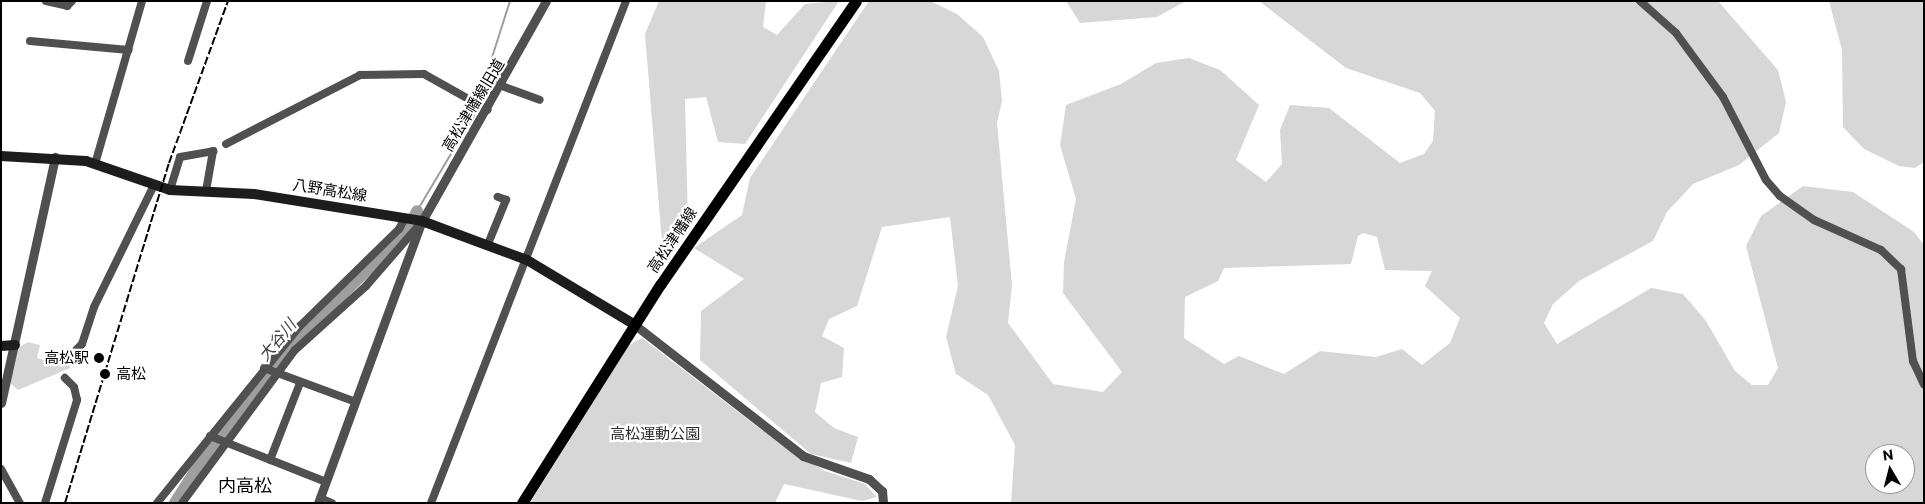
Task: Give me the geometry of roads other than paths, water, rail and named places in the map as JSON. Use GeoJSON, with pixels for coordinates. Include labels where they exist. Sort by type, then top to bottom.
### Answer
{"type":"FeatureCollection","features":[{"type":"Feature","properties":{"kind":"main road","name":"高松津幡線"},"geometry":{"type":"LineString","coordinates":[[522,503],[634,325],[856,1]]}},
{"type":"Feature","properties":{"kind":"main road","name":"八野高松線"},"geometry":{"type":"LineString","coordinates":[[1,156],[55,157],[95,164],[153,186],[170,190],[254,194],[414,219],[488,244],[527,260],[634,325]]}},
{"type":"Feature","properties":{"kind":"main road"},"geometry":{"type":"LineString","coordinates":[[1,346],[15,345]]}},
{"type":"Feature","properties":{"kind":"street"},"geometry":{"type":"LineString","coordinates":[[46,1],[67,6],[72,1]]}},
{"type":"Feature","properties":{"kind":"street"},"geometry":{"type":"LineString","coordinates":[[95,164],[142,1]]}},
{"type":"Feature","properties":{"kind":"street"},"geometry":{"type":"LineString","coordinates":[[188,61],[207,1]]}},
{"type":"Feature","properties":{"kind":"street","name":"高松津幡線旧道"},"geometry":{"type":"LineString","coordinates":[[319,500],[356,402],[414,219],[502,86],[546,1]]}},
{"type":"Feature","properties":{"kind":"street"},"geometry":{"type":"LineString","coordinates":[[431,503],[626,1]]}},
{"type":"Feature","properties":{"kind":"street"},"geometry":{"type":"LineString","coordinates":[[1640,1],[1676,33],[1723,97],[1766,180],[1780,196],[1814,220],[1881,250],[1901,269],[1913,361],[1924,385]]}},
{"type":"Feature","properties":{"kind":"street"},"geometry":{"type":"LineString","coordinates":[[30,41],[129,50]]}},
{"type":"Feature","properties":{"kind":"street"},"geometry":{"type":"LineString","coordinates":[[226,144],[360,75],[424,74],[486,109]]}},
{"type":"Feature","properties":{"kind":"street"},"geometry":{"type":"LineString","coordinates":[[502,86],[540,100]]}},
{"type":"Feature","properties":{"kind":"street"},"geometry":{"type":"LineString","coordinates":[[170,190],[180,157],[213,151],[206,191]]}},
{"type":"Feature","properties":{"kind":"street"},"geometry":{"type":"LineString","coordinates":[[1,403],[55,157]]}},
{"type":"Feature","properties":{"kind":"street"},"geometry":{"type":"LineString","coordinates":[[72,354],[82,344],[94,307],[153,186]]}},
{"type":"Feature","properties":{"kind":"street"},"geometry":{"type":"LineString","coordinates":[[488,244],[506,200],[498,197]]}},
{"type":"Feature","properties":{"kind":"street"},"geometry":{"type":"LineString","coordinates":[[157,503],[266,368],[414,219]]}},
{"type":"Feature","properties":{"kind":"street"},"geometry":{"type":"LineString","coordinates":[[182,503],[276,373],[312,331],[384,268],[414,219]]}},
{"type":"Feature","properties":{"kind":"street"},"geometry":{"type":"LineString","coordinates":[[634,325],[803,456],[869,479],[882,492],[883,503]]}},
{"type":"Feature","properties":{"kind":"street"},"geometry":{"type":"LineString","coordinates":[[266,368],[300,383],[356,402]]}},
{"type":"Feature","properties":{"kind":"street"},"geometry":{"type":"LineString","coordinates":[[45,503],[77,400],[74,387],[65,378]]}},
{"type":"Feature","properties":{"kind":"street"},"geometry":{"type":"LineString","coordinates":[[270,460],[300,383]]}},
{"type":"Feature","properties":{"kind":"street"},"geometry":{"type":"LineString","coordinates":[[211,437],[326,482]]}},
{"type":"Feature","properties":{"kind":"street"},"geometry":{"type":"LineString","coordinates":[[1,469],[20,503]]}},
{"type":"Feature","properties":{"kind":"street"},"geometry":{"type":"LineString","coordinates":[[319,500],[332,503]]}},
{"type":"Feature","properties":{"kind":"waterway"},"geometry":{"type":"LineString","coordinates":[[482,103],[491,86],[488,70],[510,1]]}},
{"type":"Feature","properties":{"kind":"waterway"},"geometry":{"type":"LineString","coordinates":[[417,211],[479,107]]}},
{"type":"Feature","properties":{"kind":"waterway","name":"大谷川"},"geometry":{"type":"LineString","coordinates":[[175,503],[207,453],[297,339],[408,229],[417,211]]}},
{"type":"Feature","properties":{"kind":"railway"},"geometry":{"type":"LineString","coordinates":[[65,503],[169,163],[228,1]]}},
{"type":"Feature","properties":{"kind":"place","name":"高松駅"},"geometry":{"type":"Point","coordinates":[99,358]}},
{"type":"Feature","properties":{"kind":"place","name":"高松"},"geometry":{"type":"Point","coordinates":[105,374]}},
{"type":"Feature","properties":{"kind":"district","name":"内高松"},"geometry":{"type":"Point","coordinates":[245,485]}},
{"type":"Feature","properties":{"kind":"park label","name":"高松運動公園"},"geometry":{"type":"Point","coordinates":[655,434]}}]}
